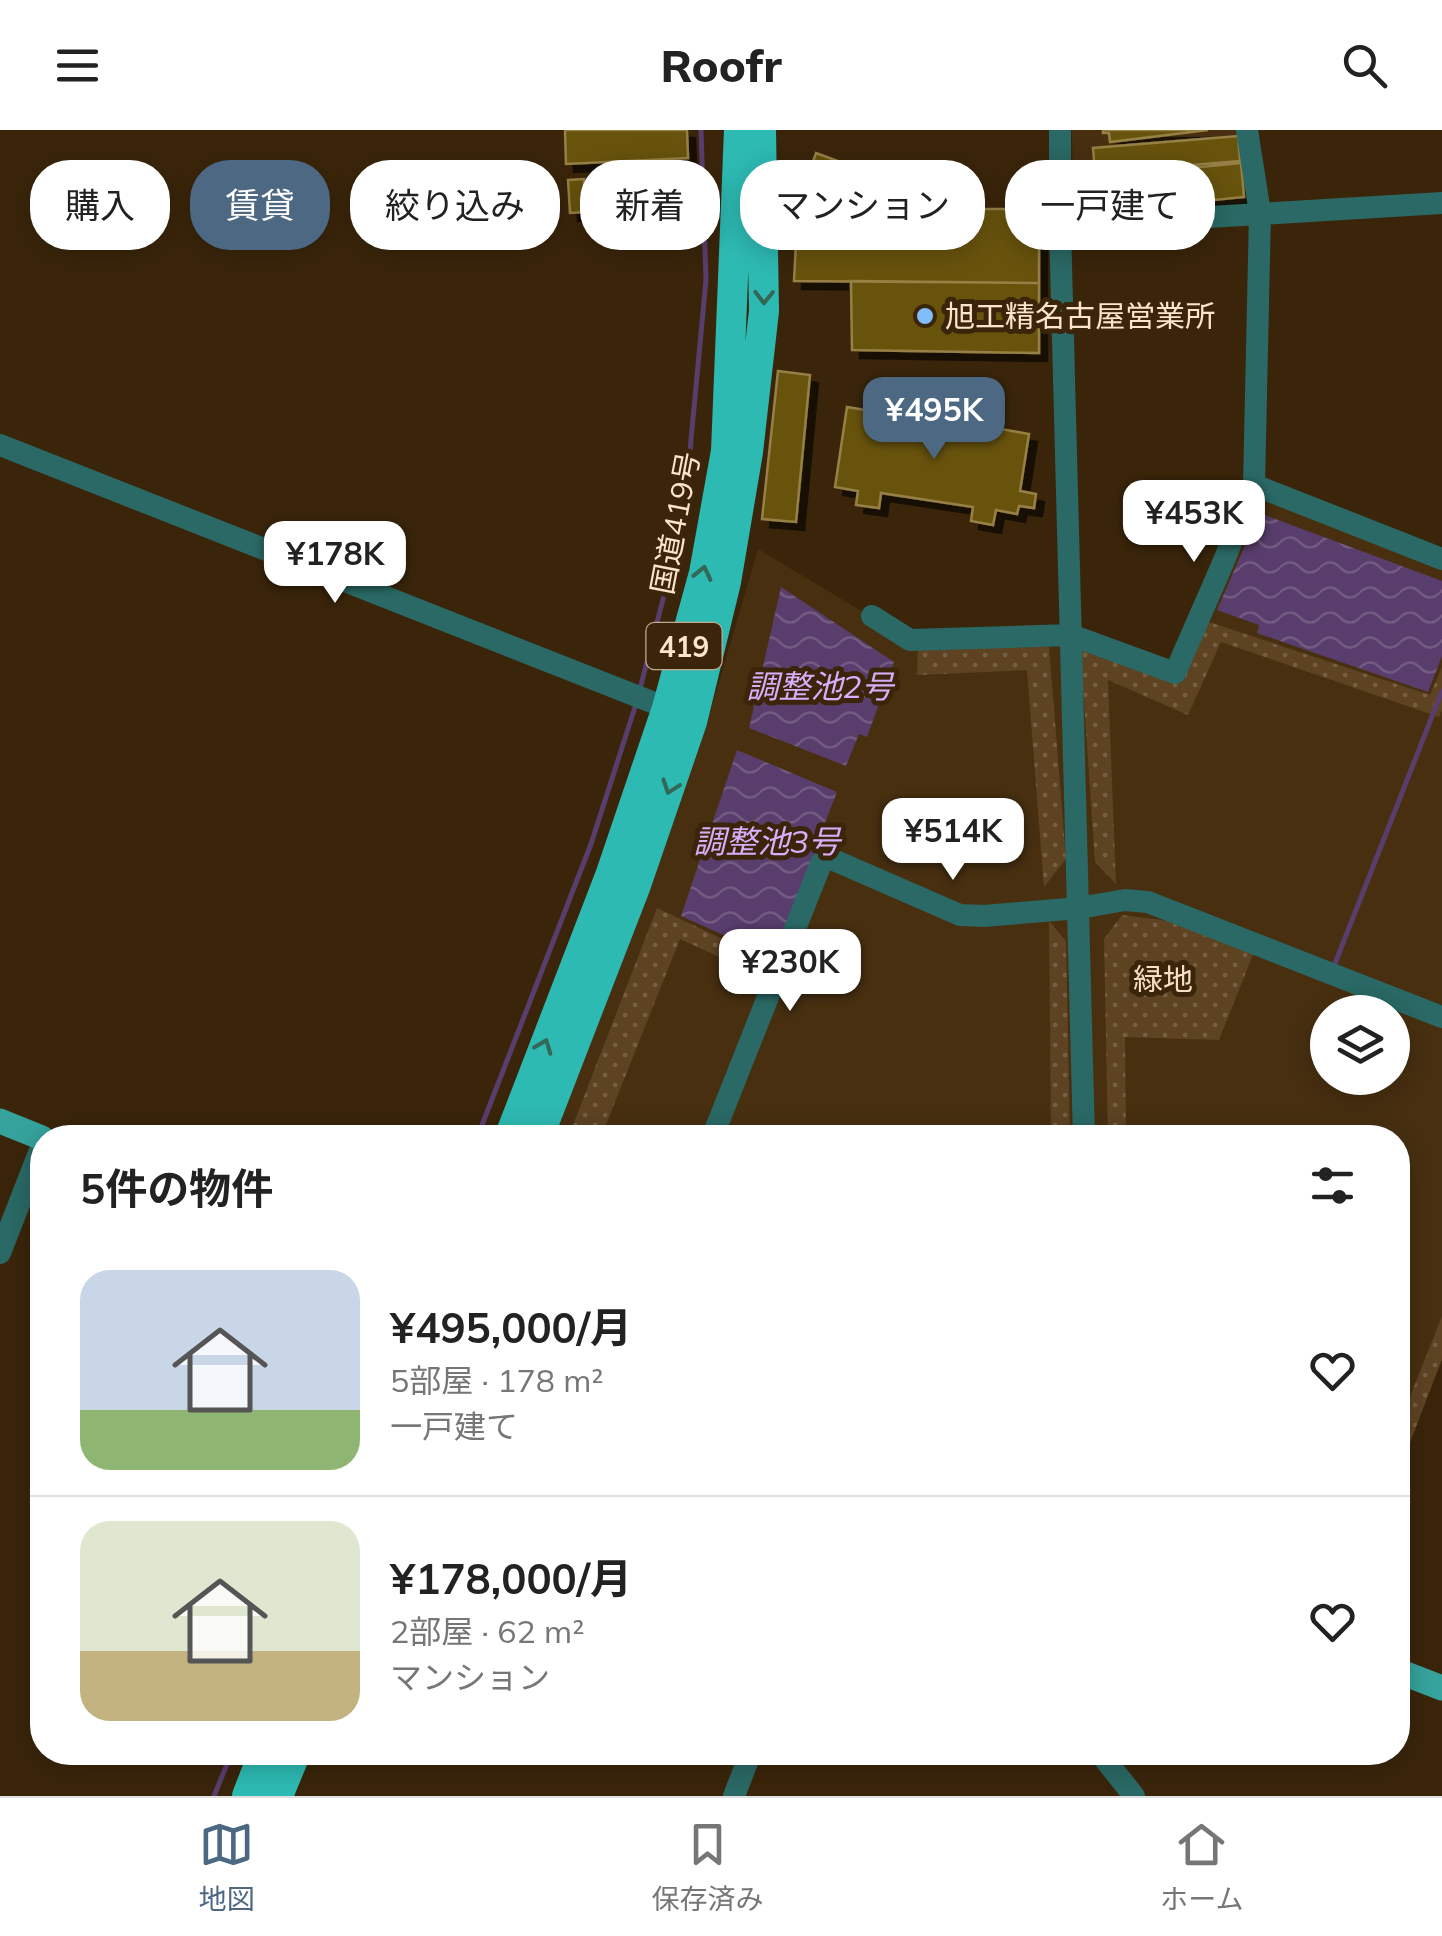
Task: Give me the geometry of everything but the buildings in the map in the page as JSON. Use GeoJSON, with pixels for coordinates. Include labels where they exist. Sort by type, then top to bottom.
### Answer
{"type":"FeatureCollection","features":[{"type":"Feature","properties":{"kind":"highway","name":"国道419号"},"geometry":{"type":"LineString","coordinates":[[543,1125],[636,885],[680,715],[726,451],[739,130]]}},
{"type":"Feature","properties":{"kind":"highway","name":"国道419号"},"geometry":{"type":"LineString","coordinates":[[514,1125],[610,876],[680,715],[726,582],[748,452],[764,311],[761,130]]}},
{"type":"Feature","properties":{"kind":"highway"},"geometry":{"type":"LineString","coordinates":[[247,1796],[259,1765]]}},
{"type":"Feature","properties":{"kind":"highway"},"geometry":{"type":"LineString","coordinates":[[278,1796],[291,1765]]}},
{"type":"Feature","properties":{"kind":"main road"},"geometry":{"type":"LineString","coordinates":[[0,1121],[30,1136]]}},
{"type":"Feature","properties":{"kind":"main road"},"geometry":{"type":"LineString","coordinates":[[1410,1676],[1442,1688]]}},
{"type":"Feature","properties":{"kind":"street"},"geometry":{"type":"LineString","coordinates":[[1060,130],[1060,160]]}},
{"type":"Feature","properties":{"kind":"street"},"geometry":{"type":"LineString","coordinates":[[872,616],[910,640],[1071,635],[1175,673],[1254,485],[1260,213],[1247,130]]}},
{"type":"Feature","properties":{"kind":"street"},"geometry":{"type":"LineString","coordinates":[[1215,216],[1442,203]]}},
{"type":"Feature","properties":{"kind":"street"},"geometry":{"type":"LineString","coordinates":[[1061,250],[1084,1125]]}},
{"type":"Feature","properties":{"kind":"street"},"geometry":{"type":"LineString","coordinates":[[0,445],[680,715]]}},
{"type":"Feature","properties":{"kind":"street"},"geometry":{"type":"LineString","coordinates":[[1254,485],[1442,559]]}},
{"type":"Feature","properties":{"kind":"street"},"geometry":{"type":"LineString","coordinates":[[717,1125],[822,861],[829,858],[960,915],[1078,908],[1124,900],[1148,902],[1442,1017]]}},
{"type":"Feature","properties":{"kind":"street"},"geometry":{"type":"LineString","coordinates":[[0,1253],[30,1174]]}},
{"type":"Feature","properties":{"kind":"street"},"geometry":{"type":"LineString","coordinates":[[734,1796],[746,1765]]}},
{"type":"Feature","properties":{"kind":"street"},"geometry":{"type":"LineString","coordinates":[[1109,1765],[1134,1796]]}},
{"type":"Feature","properties":{"kind":"shaded area"},"geometry":{"type":"Polygon","coordinates":[[[1072,130],[1239,130],[1250,202],[1215,205],[1215,160],[1072,160],[1072,130]]]}},
{"type":"Feature","properties":{"kind":"shaded area"},"geometry":{"type":"Polygon","coordinates":[[[1253,496],[1442,569],[1442,1359],[1410,1443],[1410,1125],[551,1125],[704,733],[758,549],[910,640],[1071,635],[1175,673],[1253,496]]]}},
{"type":"Feature","properties":{"kind":"green space","name":"緑地"},"geometry":{"type":"Polygon","coordinates":[[[1206,621],[1430,695],[1442,667],[1442,709],[1439,717],[1221,642],[1188,715],[1108,680],[1116,884],[1095,862],[1080,643],[1178,681],[1206,621]]]}},
{"type":"Feature","properties":{"kind":"green space"},"geometry":{"type":"Polygon","coordinates":[[[1049,647],[1066,859],[1044,887],[1027,670],[917,675],[918,648],[1049,647]]]}},
{"type":"Feature","properties":{"kind":"green space"},"geometry":{"type":"Polygon","coordinates":[[[657,908],[775,964],[769,980],[680,939],[606,1125],[573,1125],[657,908]]]}},
{"type":"Feature","properties":{"kind":"green space","name":"緑地"},"geometry":{"type":"Polygon","coordinates":[[[1122,915],[1185,923],[1254,952],[1219,1040],[1125,1037],[1126,1125],[1108,1125],[1104,939],[1122,915]]]}},
{"type":"Feature","properties":{"kind":"green space","name":"緑地"},"geometry":{"type":"Polygon","coordinates":[[[1049,921],[1066,941],[1070,1125],[1051,1125],[1049,921]]]}},
{"type":"Feature","properties":{"kind":"green space"},"geometry":{"type":"Polygon","coordinates":[[[1442,1316],[1442,1359],[1410,1443],[1410,1397],[1442,1316]]]}},
{"type":"Feature","properties":{"kind":"water"},"geometry":{"type":"Polygon","coordinates":[[[1259,513],[1442,581],[1442,656],[1428,692],[1257,633],[1259,625],[1217,610],[1259,513]]]}},
{"type":"Feature","properties":{"kind":"water","name":"調整池2号"},"geometry":{"type":"Polygon","coordinates":[[[781,587],[894,662],[867,737],[859,734],[846,766],[749,728],[781,587]]]}},
{"type":"Feature","properties":{"kind":"water","name":"調整池3号"},"geometry":{"type":"Polygon","coordinates":[[[737,750],[837,792],[824,825],[835,830],[779,960],[681,916],[737,750]]]}},
{"type":"Feature","properties":{"kind":"waterway"},"geometry":{"type":"LineString","coordinates":[[640,689],[671,568],[689,461],[706,280],[701,130]]}},
{"type":"Feature","properties":{"kind":"waterway"},"geometry":{"type":"LineString","coordinates":[[1334,966],[1442,691]]}},
{"type":"Feature","properties":{"kind":"waterway"},"geometry":{"type":"LineString","coordinates":[[482,1125],[591,844],[636,704]]}},
{"type":"Feature","properties":{"kind":"waterway"},"geometry":{"type":"LineString","coordinates":[[214,1796],[227,1765]]}},
{"type":"Feature","properties":{"kind":"place","name":"旭工精名古屋営業所"},"geometry":{"type":"Point","coordinates":[925,316]}}]}
